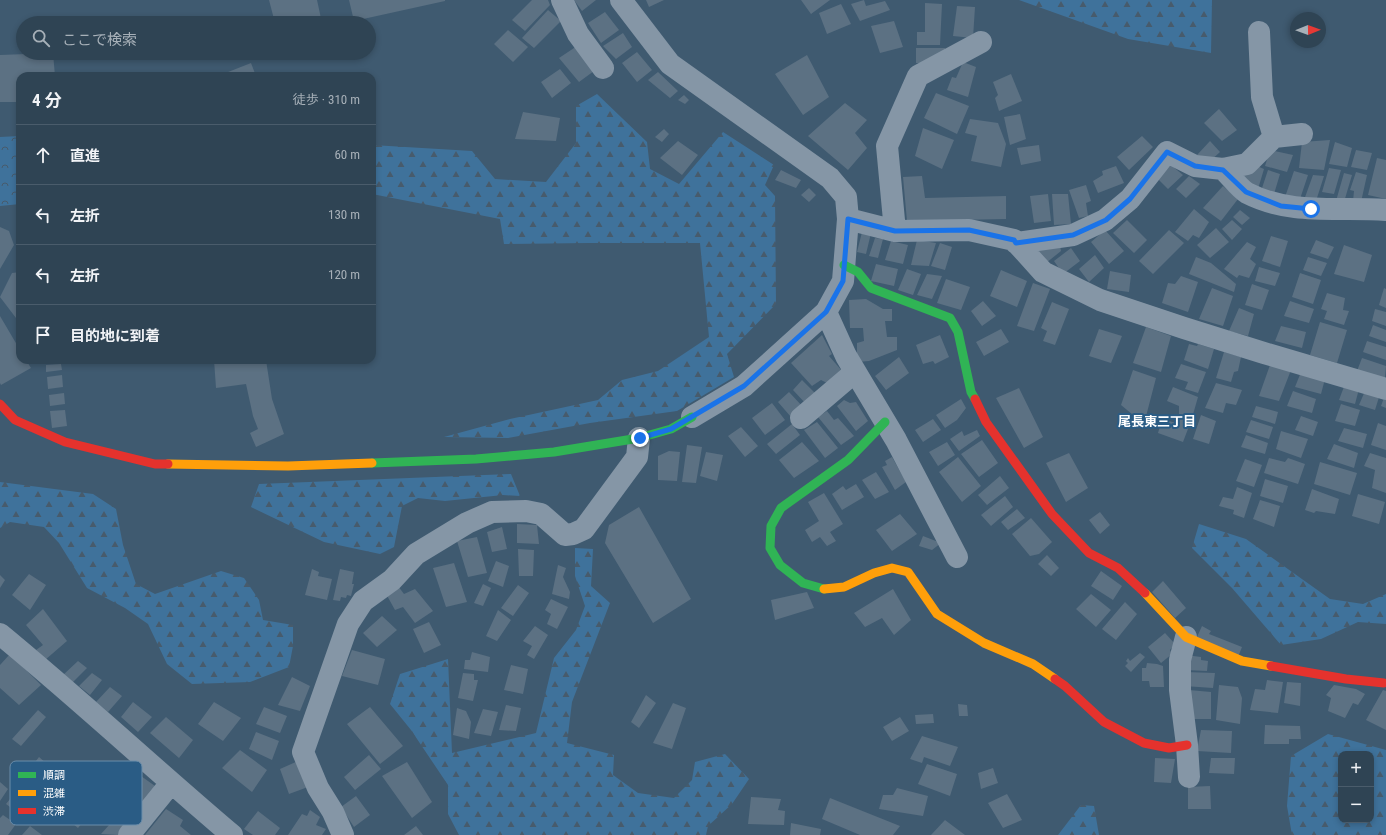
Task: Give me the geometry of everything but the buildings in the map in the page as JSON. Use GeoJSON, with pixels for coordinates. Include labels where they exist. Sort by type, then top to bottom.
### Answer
{"type":"FeatureCollection","features":[{"type":"Feature","properties":{"kind":"street"},"geometry":{"type":"LineString","coordinates":[[562,0],[578,34],[603,68]]}},
{"type":"Feature","properties":{"kind":"street"},"geometry":{"type":"LineString","coordinates":[[0,404],[15,420],[65,442],[155,464],[288,466],[476,458],[554,452],[640,438],[671,429],[744,386],[826,312],[843,281],[848,219],[846,197],[830,178],[670,64],[621,0]]}},
{"type":"Feature","properties":{"kind":"street"},"geometry":{"type":"LineString","coordinates":[[1259,32],[1262,97],[1274,137]]}},
{"type":"Feature","properties":{"kind":"street"},"geometry":{"type":"LineString","coordinates":[[895,231],[887,146],[918,76],[981,42]]}},
{"type":"Feature","properties":{"kind":"street"},"geometry":{"type":"LineString","coordinates":[[1016,243],[1073,235],[1106,220],[1130,199],[1167,152],[1195,166],[1223,170],[1247,164],[1274,137],[1302,134]]}},
{"type":"Feature","properties":{"kind":"street"},"geometry":{"type":"LineString","coordinates":[[1223,170],[1246,192],[1281,206],[1311,209],[1365,208],[1386,210]]}},
{"type":"Feature","properties":{"kind":"street"},"geometry":{"type":"LineString","coordinates":[[848,219],[895,231],[969,230],[1014,240],[1043,272],[1100,300],[1264,353],[1386,389]]}},
{"type":"Feature","properties":{"kind":"street"},"geometry":{"type":"LineString","coordinates":[[844,265],[858,272],[871,288],[950,318],[958,332],[971,392],[986,422],[1052,514],[1089,553],[1118,568],[1145,593],[1186,637],[1242,661],[1346,679],[1384,683]]}},
{"type":"Feature","properties":{"kind":"street"},"geometry":{"type":"LineString","coordinates":[[826,312],[846,356],[885,422],[957,557]]}},
{"type":"Feature","properties":{"kind":"street"},"geometry":{"type":"LineString","coordinates":[[801,418],[856,372]]}},
{"type":"Feature","properties":{"kind":"street"},"geometry":{"type":"LineString","coordinates":[[885,422],[848,460],[781,508],[771,526],[770,548],[780,565],[803,583],[822,589],[844,587],[874,573],[892,568],[908,572],[937,614],[984,643],[1033,664],[1066,686],[1104,722],[1144,743],[1169,748],[1187,745]]}},
{"type":"Feature","properties":{"kind":"street"},"geometry":{"type":"LineString","coordinates":[[343,835],[333,812],[318,788],[303,752],[348,624],[363,601],[392,580],[416,554],[467,523],[492,512],[526,511],[541,514],[565,535],[573,534],[584,529],[637,457],[640,438]]}},
{"type":"Feature","properties":{"kind":"street"},"geometry":{"type":"LineString","coordinates":[[0,634],[232,835]]}},
{"type":"Feature","properties":{"kind":"street"},"geometry":{"type":"LineString","coordinates":[[1186,637],[1180,660],[1180,690],[1187,745],[1189,777]]}},
{"type":"Feature","properties":{"kind":"street"},"geometry":{"type":"LineString","coordinates":[[142,819],[171,783]]}},
{"type":"Feature","properties":{"kind":"street"},"geometry":{"type":"LineString","coordinates":[[129,835],[137,825]]}},
{"type":"Feature","properties":{"kind":"green space"},"geometry":{"type":"Polygon","coordinates":[[[1019,0],[1212,0],[1211,53],[1128,39],[1019,0]]]}},
{"type":"Feature","properties":{"kind":"green space"},"geometry":{"type":"Polygon","coordinates":[[[597,94],[647,142],[650,169],[679,184],[723,132],[774,165],[765,185],[775,196],[776,304],[727,354],[734,377],[677,411],[590,423],[508,438],[444,437],[510,419],[598,400],[622,380],[658,371],[709,337],[700,243],[504,244],[500,219],[376,195],[376,145],[472,151],[495,179],[546,182],[576,143],[576,106],[597,94]]]}},
{"type":"Feature","properties":{"kind":"green space"},"geometry":{"type":"Polygon","coordinates":[[[16,136],[16,204],[0,206],[0,137],[16,136]]]}},
{"type":"Feature","properties":{"kind":"green space"},"geometry":{"type":"Polygon","coordinates":[[[511,474],[520,496],[503,495],[445,501],[418,498],[402,506],[394,547],[380,554],[324,542],[251,507],[259,484],[511,474]]]}},
{"type":"Feature","properties":{"kind":"green space"},"geometry":{"type":"Polygon","coordinates":[[[0,482],[93,494],[116,509],[123,545],[136,584],[155,594],[221,571],[244,578],[259,600],[263,620],[293,625],[293,646],[289,667],[250,682],[192,684],[167,664],[148,624],[125,608],[87,588],[59,543],[44,527],[10,522],[0,528],[0,482]]]}},
{"type":"Feature","properties":{"kind":"green space"},"geometry":{"type":"Polygon","coordinates":[[[1199,524],[1246,539],[1330,599],[1363,604],[1386,594],[1386,624],[1358,622],[1321,639],[1281,645],[1232,588],[1192,548],[1199,524]]]}},
{"type":"Feature","properties":{"kind":"green space"},"geometry":{"type":"Polygon","coordinates":[[[575,548],[593,549],[591,586],[610,603],[572,702],[567,743],[614,755],[613,775],[638,793],[674,798],[692,780],[695,762],[725,754],[749,779],[732,804],[708,826],[706,835],[459,835],[448,814],[448,785],[411,730],[390,704],[400,674],[448,659],[452,753],[536,733],[554,658],[576,630],[585,606],[575,576],[575,548]]]}},
{"type":"Feature","properties":{"kind":"green space"},"geometry":{"type":"Polygon","coordinates":[[[1328,734],[1386,750],[1386,835],[1292,835],[1287,806],[1291,756],[1328,734]]]}},
{"type":"Feature","properties":{"kind":"green space"},"geometry":{"type":"Polygon","coordinates":[[[1081,805],[1094,806],[1099,835],[1058,835],[1081,805]]]}},
{"type":"Feature","properties":{"kind":"traffic: fast"},"geometry":{"type":"LineString","coordinates":[[844,265],[858,272],[871,288],[950,318],[958,332],[971,392],[975,399]]}},
{"type":"Feature","properties":{"kind":"traffic: fast"},"geometry":{"type":"LineString","coordinates":[[372,463],[476,459],[554,452],[639,438],[671,429],[692,417]]}},
{"type":"Feature","properties":{"kind":"traffic: fast"},"geometry":{"type":"LineString","coordinates":[[824,589],[803,583],[780,565],[770,548],[771,526],[781,508],[848,460],[885,422]]}},
{"type":"Feature","properties":{"kind":"traffic: slow"},"geometry":{"type":"LineString","coordinates":[[168,464],[288,466],[372,463]]}},
{"type":"Feature","properties":{"kind":"traffic: slow"},"geometry":{"type":"LineString","coordinates":[[824,589],[844,587],[874,573],[892,568],[908,572],[937,614],[984,643],[1033,664],[1055,679]]}},
{"type":"Feature","properties":{"kind":"traffic: slow"},"geometry":{"type":"LineString","coordinates":[[1145,593],[1186,637],[1242,661],[1271,666]]}},
{"type":"Feature","properties":{"kind":"traffic: jam"},"geometry":{"type":"LineString","coordinates":[[975,399],[986,422],[1052,514],[1089,553],[1118,568],[1145,593]]}},
{"type":"Feature","properties":{"kind":"traffic: jam"},"geometry":{"type":"LineString","coordinates":[[0,404],[15,420],[65,442],[155,464],[168,464]]}},
{"type":"Feature","properties":{"kind":"traffic: jam"},"geometry":{"type":"LineString","coordinates":[[1271,666],[1346,679],[1384,683]]}},
{"type":"Feature","properties":{"kind":"traffic: jam"},"geometry":{"type":"LineString","coordinates":[[1055,679],[1065,686],[1104,722],[1144,743],[1169,748],[1187,745]]}},
{"type":"Feature","properties":{"kind":"district","name":"尾長東三丁目"},"geometry":{"type":"Point","coordinates":[1157,421]}},
{"type":"Feature","properties":{"kind":"route"},"geometry":{"type":"LineString","coordinates":[[640,438],[671,429],[744,386],[826,312],[843,281],[848,219],[895,231],[969,230],[1014,240],[1016,243],[1073,235],[1106,220],[1130,199],[1167,152],[1195,166],[1223,170],[1246,192],[1281,206],[1311,209]]}}]}
